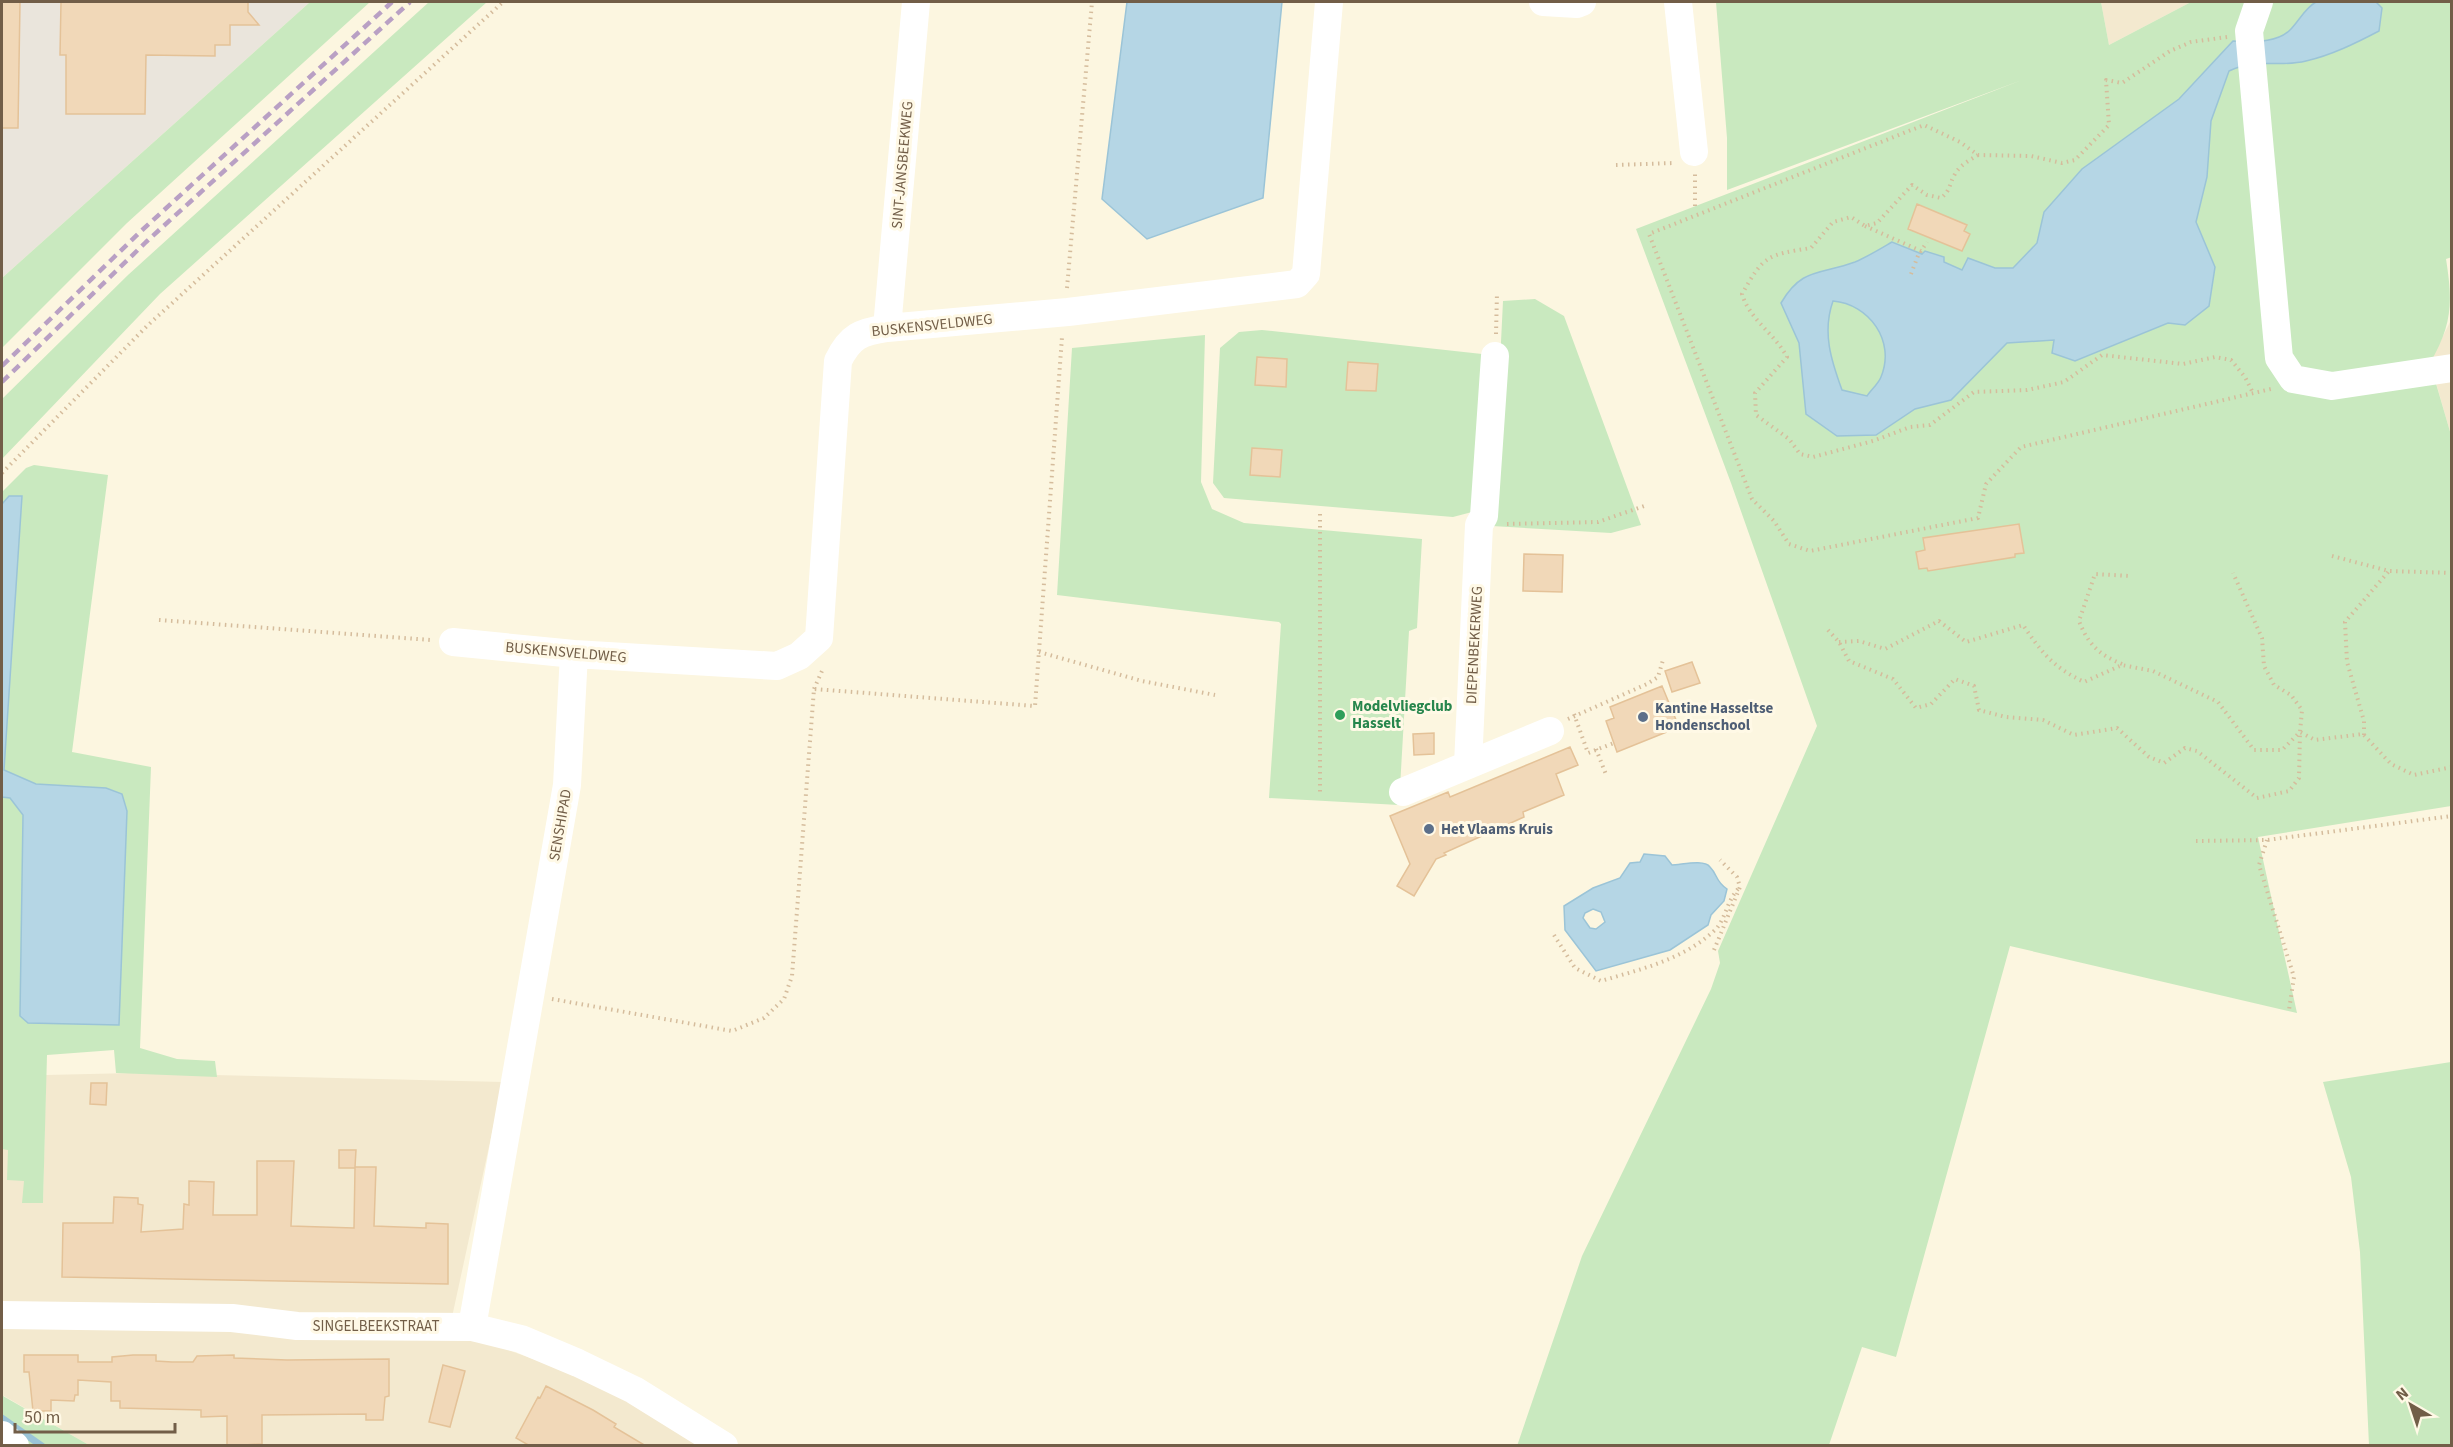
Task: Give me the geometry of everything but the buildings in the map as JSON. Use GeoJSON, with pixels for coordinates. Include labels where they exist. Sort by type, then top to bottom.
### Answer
{"type":"FeatureCollection","features":[{"type":"Feature","properties":{"kind":"street","name":"SINT-JANSBEEKWEG"},"geometry":{"type":"LineString","coordinates":[[887,328],[916,2]]}},
{"type":"Feature","properties":{"kind":"street","name":"BUSKENSVELDWEG"},"geometry":{"type":"LineString","coordinates":[[453,642],[574,654],[777,666],[800,656],[819,638],[838,361],[845,347],[862,332],[887,328],[1068,312],[1297,284],[1306,274],[1329,2]]}},
{"type":"Feature","properties":{"kind":"street"},"geometry":{"type":"LineString","coordinates":[[1543,2],[1577,4],[1582,2]]}},
{"type":"Feature","properties":{"kind":"street"},"geometry":{"type":"LineString","coordinates":[[1678,2],[1695,157]]}},
{"type":"Feature","properties":{"kind":"street"},"geometry":{"type":"LineString","coordinates":[[2259,2],[2249,34],[2279,358],[2294,379],[2332,386],[2451,362]]}},
{"type":"Feature","properties":{"kind":"street","name":"DIEPENBEKERWEG"},"geometry":{"type":"LineString","coordinates":[[1468,765],[1482,520],[1495,356]]}},
{"type":"Feature","properties":{"kind":"street","name":"SENSHIPAD"},"geometry":{"type":"LineString","coordinates":[[472,1327],[567,785],[574,654]]}},
{"type":"Feature","properties":{"kind":"street"},"geometry":{"type":"LineString","coordinates":[[1403,792],[1550,731]]}},
{"type":"Feature","properties":{"kind":"street","name":"SINGELBEEKSTRAAT"},"geometry":{"type":"LineString","coordinates":[[2,1315],[232,1318],[297,1326],[472,1327],[522,1339],[588,1367],[634,1390],[723,1446]]}},
{"type":"Feature","properties":{"kind":"street"},"geometry":{"type":"LineString","coordinates":[[2,1435],[15,1446]]}},
{"type":"Feature","properties":{"kind":"path"},"geometry":{"type":"LineString","coordinates":[[2,473],[147,326],[503,2]]}},
{"type":"Feature","properties":{"kind":"path"},"geometry":{"type":"LineString","coordinates":[[814,689],[1035,706],[1061,337],[1071,335],[1067,271],[1092,2]]}},
{"type":"Feature","properties":{"kind":"path"},"geometry":{"type":"LineString","coordinates":[[1865,226],[1877,222],[1912,185],[1927,195],[1941,198],[1949,192],[1954,175],[1961,166],[1978,155],[2031,156],[2062,163],[2075,160],[2109,125],[2106,81],[2122,83],[2170,51],[2191,42],[2213,41],[2249,34]]}},
{"type":"Feature","properties":{"kind":"path"},"geometry":{"type":"LineString","coordinates":[[1978,155],[1960,142],[1924,125],[1649,234],[1752,499],[1774,521],[1789,544],[1810,551],[1978,518],[1986,484],[2021,447],[2253,393],[2294,379]]}},
{"type":"Feature","properties":{"kind":"path"},"geometry":{"type":"LineString","coordinates":[[1616,165],[1695,157],[1695,206]]}},
{"type":"Feature","properties":{"kind":"path"},"geometry":{"type":"LineString","coordinates":[[1927,243],[1921,250],[1865,226],[1851,217],[1833,222],[1811,248],[1781,253],[1759,264],[1742,294],[1745,306],[1779,341],[1787,357],[1755,393],[1756,415],[1789,439],[1800,454],[1813,457],[1873,441],[1910,427],[1930,425],[1974,392],[2027,390],[2064,382],[2102,355],[2183,364],[2215,357],[2231,360],[2245,377],[2253,393]]}},
{"type":"Feature","properties":{"kind":"path"},"geometry":{"type":"LineString","coordinates":[[1911,274],[1919,253]]}},
{"type":"Feature","properties":{"kind":"path"},"geometry":{"type":"LineString","coordinates":[[1495,356],[1497,293]]}},
{"type":"Feature","properties":{"kind":"path"},"geometry":{"type":"LineString","coordinates":[[1482,520],[1598,522],[1647,505]]}},
{"type":"Feature","properties":{"kind":"path"},"geometry":{"type":"LineString","coordinates":[[1320,514],[1320,794]]}},
{"type":"Feature","properties":{"kind":"path"},"geometry":{"type":"LineString","coordinates":[[2332,556],[2389,571],[2451,573]]}},
{"type":"Feature","properties":{"kind":"path"},"geometry":{"type":"LineString","coordinates":[[2389,571],[2345,622],[2347,662],[2364,721],[2364,735],[2391,764],[2414,775],[2451,767]]}},
{"type":"Feature","properties":{"kind":"path"},"geometry":{"type":"LineString","coordinates":[[2130,576],[2095,573],[2079,621],[2087,641],[2104,657],[2122,665],[2153,671],[2218,702],[2254,750],[2282,750],[2300,732]]}},
{"type":"Feature","properties":{"kind":"path"},"geometry":{"type":"LineString","coordinates":[[1828,630],[1839,642],[1850,661],[1893,678],[1916,708],[1931,704],[1955,679],[1974,686],[1979,710],[2006,717],[2043,720],[2074,735],[2117,728],[2149,757],[2164,763],[2185,748],[2197,751],[2258,798],[2289,791],[2299,778],[2302,710],[2290,695],[2274,685],[2264,666],[2262,638],[2233,573]]}},
{"type":"Feature","properties":{"kind":"path"},"geometry":{"type":"LineString","coordinates":[[159,620],[453,642]]}},
{"type":"Feature","properties":{"kind":"path"},"geometry":{"type":"LineString","coordinates":[[1839,642],[1859,641],[1885,649],[1939,621],[1965,642],[2023,625],[2040,650],[2060,670],[2084,682],[2122,665]]}},
{"type":"Feature","properties":{"kind":"path"},"geometry":{"type":"LineString","coordinates":[[1039,652],[1142,681],[1215,695]]}},
{"type":"Feature","properties":{"kind":"path"},"geometry":{"type":"LineString","coordinates":[[1550,731],[1574,714],[1647,684],[1658,677],[1663,660]]}},
{"type":"Feature","properties":{"kind":"path"},"geometry":{"type":"LineString","coordinates":[[530,998],[732,1032],[764,1018],[784,999],[792,976],[814,689],[819,675],[825,668]]}},
{"type":"Feature","properties":{"kind":"path"},"geometry":{"type":"LineString","coordinates":[[1574,714],[1588,753],[1614,743]]}},
{"type":"Feature","properties":{"kind":"path"},"geometry":{"type":"LineString","coordinates":[[2300,732],[2315,740],[2364,735]]}},
{"type":"Feature","properties":{"kind":"path"},"geometry":{"type":"LineString","coordinates":[[1596,749],[1607,777]]}},
{"type":"Feature","properties":{"kind":"path"},"geometry":{"type":"LineString","coordinates":[[2196,841],[2267,840],[2451,816]]}},
{"type":"Feature","properties":{"kind":"path"},"geometry":{"type":"LineString","coordinates":[[2267,840],[2259,864],[2294,977],[2289,1010]]}},
{"type":"Feature","properties":{"kind":"path"},"geometry":{"type":"LineString","coordinates":[[1714,950],[1740,887],[1737,877],[1720,860]]}},
{"type":"Feature","properties":{"kind":"path"},"geometry":{"type":"LineString","coordinates":[[1554,935],[1575,968],[1601,981],[1674,959],[1716,929],[1733,893],[1740,887]]}},
{"type":"Feature","properties":{"kind":"shaded area"},"geometry":{"type":"Polygon","coordinates":[[[2,2],[310,2],[2,278],[2,2]]]}},
{"type":"Feature","properties":{"kind":"shaded area"},"geometry":{"type":"Polygon","coordinates":[[[2101,2],[2191,2],[2109,45],[2101,2]]]}},
{"type":"Feature","properties":{"kind":"shaded area"},"geometry":{"type":"Polygon","coordinates":[[[2451,320],[2451,435],[2430,362],[2451,320]]]}},
{"type":"Feature","properties":{"kind":"shaded area"},"geometry":{"type":"Polygon","coordinates":[[[132,1073],[503,1082],[452,1317],[2,1304],[2,1149],[8,1149],[24,1181],[43,1203],[46,1075],[132,1073]]]}},
{"type":"Feature","properties":{"kind":"shaded area"},"geometry":{"type":"Polygon","coordinates":[[[2,1323],[407,1337],[486,1342],[592,1380],[702,1445],[89,1445],[4,1396],[2,1399],[2,1323]]]}},
{"type":"Feature","properties":{"kind":"green space"},"geometry":{"type":"Polygon","coordinates":[[[310,2],[370,2],[127,223],[2,348],[2,278],[310,2]]]}},
{"type":"Feature","properties":{"kind":"green space"},"geometry":{"type":"Polygon","coordinates":[[[429,2],[487,2],[160,294],[2,459],[2,399],[128,275],[429,2]]]}},
{"type":"Feature","properties":{"kind":"green space"},"geometry":{"type":"Polygon","coordinates":[[[1716,2],[2101,2],[2109,45],[2191,2],[2451,2],[2452,257],[2446,259],[2450,301],[2447,325],[2430,363],[2451,435],[2451,806],[2258,837],[2297,1013],[2010,946],[1896,1357],[1862,1347],[1829,1445],[1517,1446],[1582,1256],[1711,989],[1720,963],[1718,951],[1817,726],[1731,483],[1636,229],[2022,80],[1727,190],[1727,138],[1716,2]]]}},
{"type":"Feature","properties":{"kind":"green space"},"geometry":{"type":"Polygon","coordinates":[[[1535,299],[1564,316],[1641,525],[1611,533],[1492,526],[1503,301],[1535,299]]]}},
{"type":"Feature","properties":{"kind":"green space"},"geometry":{"type":"Polygon","coordinates":[[[1262,330],[1482,354],[1472,512],[1453,517],[1224,498],[1213,483],[1220,348],[1239,332],[1262,330]]]}},
{"type":"Feature","properties":{"kind":"green space"},"geometry":{"type":"Polygon","coordinates":[[[1205,335],[1201,482],[1212,509],[1244,523],[1422,539],[1417,628],[1409,631],[1399,805],[1269,798],[1281,624],[1279,622],[1057,595],[1072,348],[1205,335]]]}},
{"type":"Feature","properties":{"kind":"green space"},"geometry":{"type":"Polygon","coordinates":[[[34,465],[108,475],[72,752],[151,767],[140,1048],[177,1059],[215,1061],[217,1077],[116,1073],[114,1050],[47,1055],[43,1203],[22,1203],[24,1181],[7,1180],[8,1150],[2,1149],[2,797],[10,798],[23,815],[20,1015],[28,1023],[122,794],[106,788],[36,784],[4,770],[22,496],[9,496],[2,504],[2,492],[26,468],[34,465]]]}},
{"type":"Feature","properties":{"kind":"green space"},"geometry":{"type":"Polygon","coordinates":[[[2451,1062],[2451,1445],[2369,1445],[2360,1252],[2351,1177],[2323,1082],[2451,1062]]]}},
{"type":"Feature","properties":{"kind":"green space"},"geometry":{"type":"Polygon","coordinates":[[[3,1396],[89,1445],[23,1445],[2,1431],[3,1396]]]}},
{"type":"Feature","properties":{"kind":"water"},"geometry":{"type":"Polygon","coordinates":[[[1127,2],[1282,2],[1263,198],[1147,239],[1102,199],[1127,2]]]}},
{"type":"Feature","properties":{"kind":"water"},"geometry":{"type":"Polygon","coordinates":[[[2316,2],[2376,2],[2382,8],[2379,31],[2344,48],[2316,58],[2296,63],[2250,65],[2229,71],[2211,121],[2207,177],[2196,222],[2215,267],[2209,306],[2185,325],[2168,323],[2075,361],[2052,353],[2054,340],[2007,343],[1951,400],[1915,409],[1876,435],[1837,436],[1806,414],[1799,343],[1781,303],[1796,283],[1813,274],[1855,262],[1892,242],[1922,254],[1925,251],[1944,257],[1944,262],[1962,270],[1968,258],[1995,268],[2013,268],[2037,243],[2044,212],[2082,169],[2179,99],[2233,41],[2263,41],[2278,38],[2290,30],[2316,2]],[[1833,301],[1828,324],[1831,357],[1842,390],[1867,396],[1881,377],[1885,364],[1885,350],[1882,338],[1868,317],[1858,309],[1833,301]]]}},
{"type":"Feature","properties":{"kind":"water"},"geometry":{"type":"Polygon","coordinates":[[[9,496],[22,496],[4,770],[36,784],[106,788],[122,794],[127,811],[119,1025],[28,1023],[20,1016],[23,815],[10,798],[2,797],[2,504],[9,496]]]}},
{"type":"Feature","properties":{"kind":"water"},"geometry":{"type":"Polygon","coordinates":[[[1644,854],[1665,856],[1672,865],[1703,863],[1713,870],[1720,883],[1727,889],[1724,901],[1711,915],[1708,925],[1670,950],[1596,971],[1565,930],[1564,906],[1593,888],[1620,878],[1630,863],[1640,862],[1644,854]],[[1593,909],[1585,913],[1583,918],[1590,928],[1596,929],[1605,922],[1601,912],[1593,909]]]}},
{"type":"Feature","properties":{"kind":"waterway"},"geometry":{"type":"LineString","coordinates":[[2,1418],[42,1446]]}},
{"type":"Feature","properties":{"kind":"railway"},"geometry":{"type":"LineString","coordinates":[[2,366],[140,232],[392,2]]}},
{"type":"Feature","properties":{"kind":"railway"},"geometry":{"type":"LineString","coordinates":[[2,382],[146,242],[410,2]]}},
{"type":"Feature","properties":{"kind":"place","name":"Modelvliegclub Hasselt"},"geometry":{"type":"Point","coordinates":[1340,715]}},
{"type":"Feature","properties":{"kind":"place","name":"Kantine Hasseltse Hondenschool"},"geometry":{"type":"Point","coordinates":[1643,717]}},
{"type":"Feature","properties":{"kind":"place","name":"Het Vlaams Kruis"},"geometry":{"type":"Point","coordinates":[1429,829]}}]}
